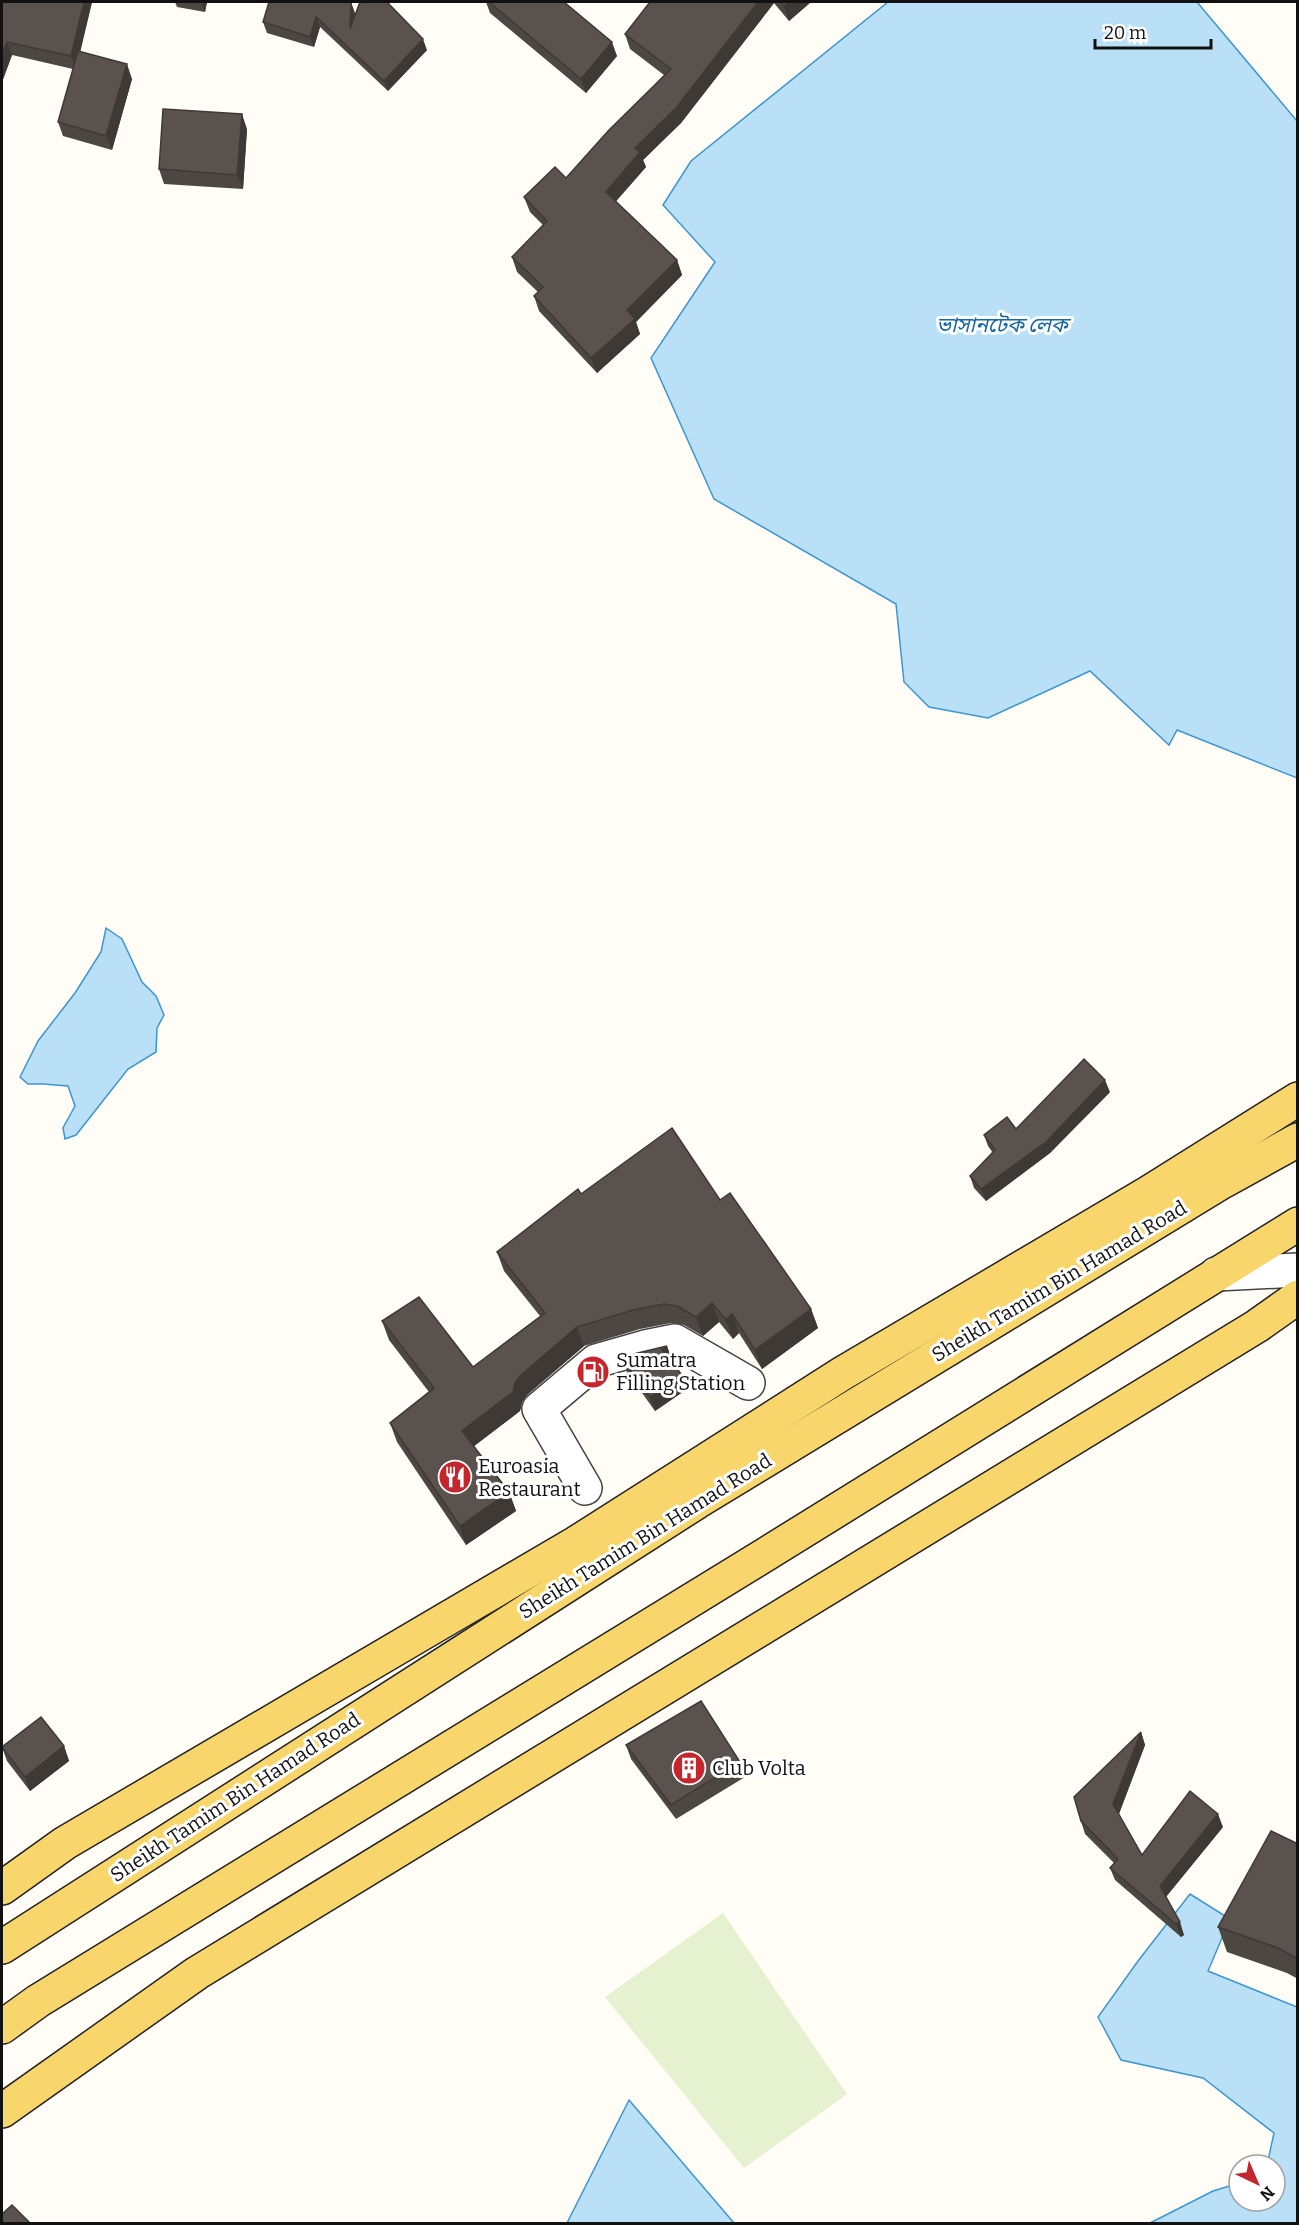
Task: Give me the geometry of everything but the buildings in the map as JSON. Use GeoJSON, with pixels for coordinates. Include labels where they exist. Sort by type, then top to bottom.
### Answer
{"type":"FeatureCollection","features":[{"type":"Feature","properties":{"kind":"main road"},"geometry":{"type":"LineString","coordinates":[[2,1888],[65,1843],[576,1544],[843,1373],[1148,1193],[1298,1099]]}},
{"type":"Feature","properties":{"kind":"main road","name":"Sheikh Tamim Bin Hamad Road"},"geometry":{"type":"LineString","coordinates":[[2,1947],[697,1502],[1212,1189],[1298,1140]]}},
{"type":"Feature","properties":{"kind":"main road"},"geometry":{"type":"LineString","coordinates":[[2,2027],[38,2001],[768,1553],[1298,1224]]}},
{"type":"Feature","properties":{"kind":"main road"},"geometry":{"type":"LineString","coordinates":[[2,2111],[197,1973],[1246,1332],[1298,1297]]}},
{"type":"Feature","properties":{"kind":"street"},"geometry":{"type":"LineString","coordinates":[[1216,1274],[1298,1270]]}},
{"type":"Feature","properties":{"kind":"street"},"geometry":{"type":"LineString","coordinates":[[585,1488],[539,1409],[596,1361],[675,1341],[748,1383]]}},
{"type":"Feature","properties":{"kind":"green space"},"geometry":{"type":"Polygon","coordinates":[[[723,1913],[847,2094],[744,2168],[605,1997],[723,1913]]]}},
{"type":"Feature","properties":{"kind":"water","name":"ভাসানটেক লেক"},"geometry":{"type":"Polygon","coordinates":[[[888,2],[1197,2],[1297,121],[1297,778],[1177,730],[1169,745],[1090,671],[988,718],[929,707],[904,682],[896,604],[714,499],[651,358],[715,262],[663,205],[691,161],[888,2]]]}},
{"type":"Feature","properties":{"kind":"water"},"geometry":{"type":"Polygon","coordinates":[[[106,928],[122,939],[142,982],[156,996],[164,1015],[157,1028],[156,1052],[128,1069],[76,1135],[65,1139],[63,1128],[75,1106],[68,1086],[28,1084],[20,1077],[38,1041],[75,993],[101,952],[106,928]]]}},
{"type":"Feature","properties":{"kind":"water"},"geometry":{"type":"Polygon","coordinates":[[[1190,1894],[1230,1919],[1208,1971],[1297,2007],[1297,2223],[1150,2223],[1213,2191],[1227,2187],[1227,2213],[1287,2213],[1287,2153],[1270,2153],[1274,2133],[1203,2078],[1121,2060],[1098,2017],[1190,1894]]]}},
{"type":"Feature","properties":{"kind":"water"},"geometry":{"type":"Polygon","coordinates":[[[629,2100],[734,2223],[567,2223],[629,2100]]]}},
{"type":"Feature","properties":{"kind":"place","name":"Sumatra Filling Station"},"geometry":{"type":"Point","coordinates":[593,1372]}},
{"type":"Feature","properties":{"kind":"place","name":"Euroasia Restaurant"},"geometry":{"type":"Point","coordinates":[455,1477]}},
{"type":"Feature","properties":{"kind":"place","name":"Club Volta"},"geometry":{"type":"Point","coordinates":[689,1768]}}]}
